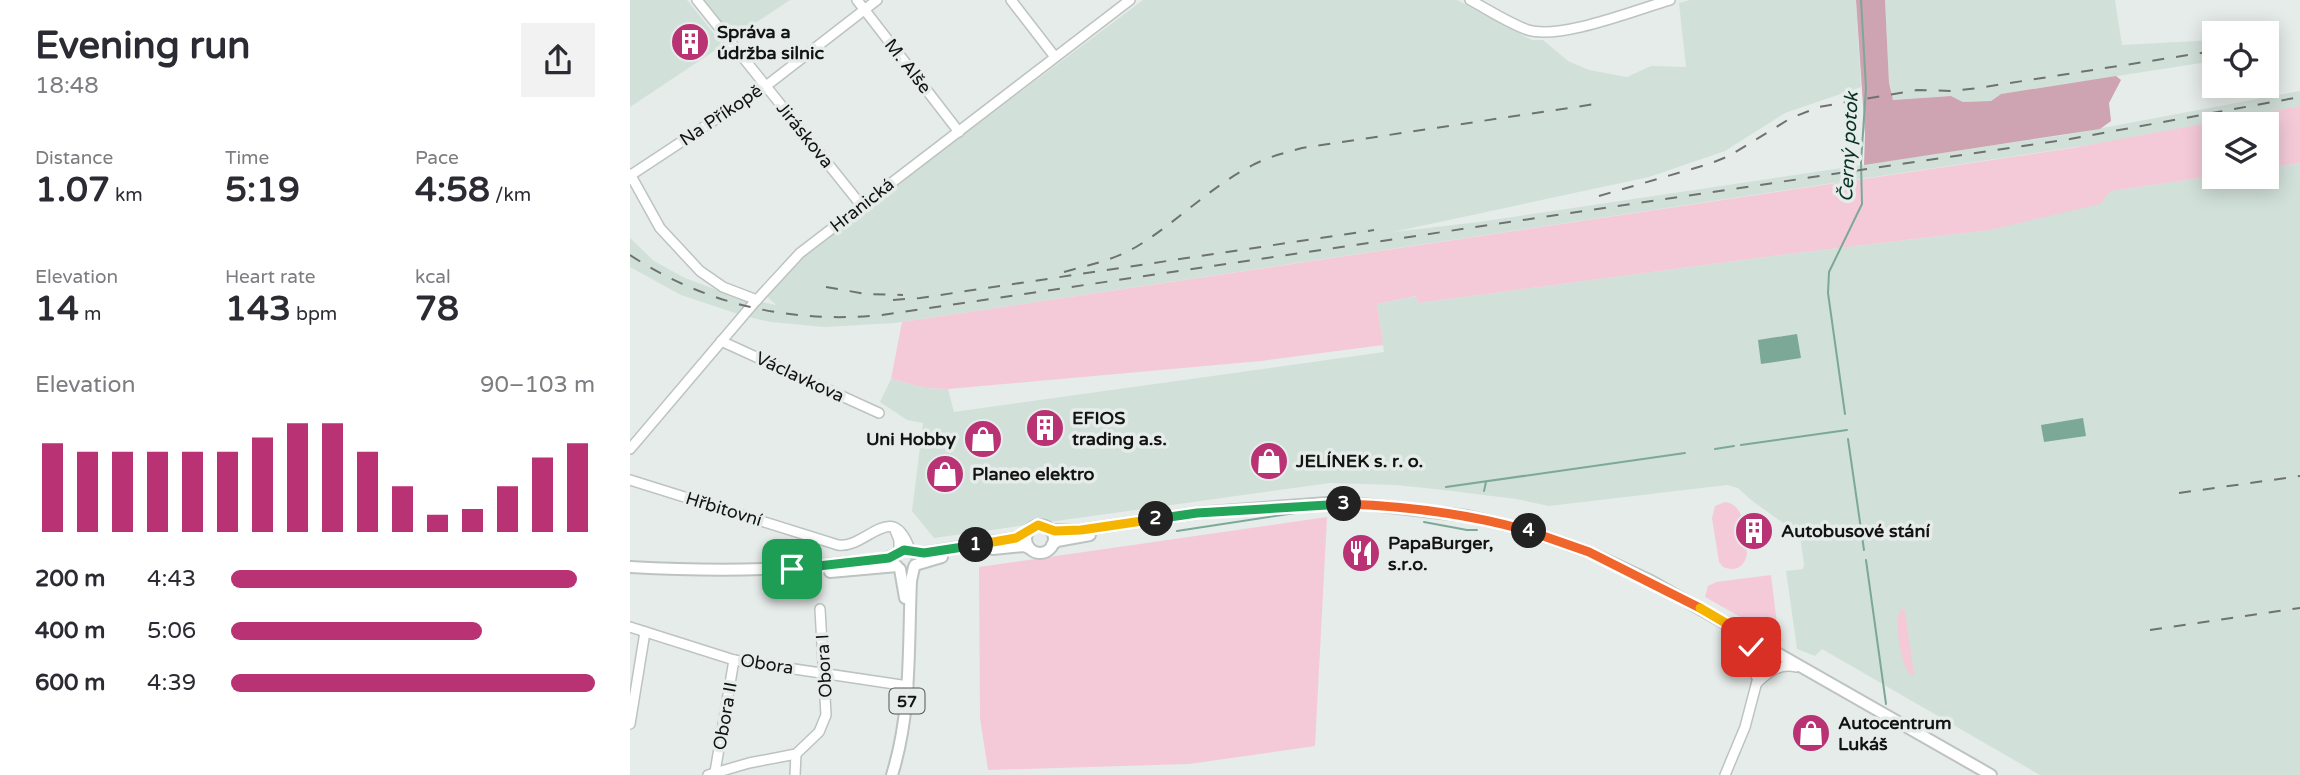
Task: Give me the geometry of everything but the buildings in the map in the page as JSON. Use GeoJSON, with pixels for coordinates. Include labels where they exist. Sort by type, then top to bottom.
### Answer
{"type":"FeatureCollection","features":[{"type":"Feature","properties":{"kind":"main road"},"geometry":{"type":"LineString","coordinates":[[630,567],[779,577],[1003,541],[1027,533],[1038,525],[1050,530],[1081,530],[1197,513],[1327,503],[1373,505],[1467,516],[1523,529],[1610,561],[1692,603],[1991,775]]}},
{"type":"Feature","properties":{"kind":"main road"},"geometry":{"type":"LineString","coordinates":[[903,557],[907,570],[937,558],[1003,548],[1029,548],[1041,553],[1057,541],[1259,509]]}},
{"type":"Feature","properties":{"kind":"main road"},"geometry":{"type":"LineString","coordinates":[[1050,530],[1052,545]]}},
{"type":"Feature","properties":{"kind":"main road"},"geometry":{"type":"LineString","coordinates":[[1027,533],[1029,548]]}},
{"type":"Feature","properties":{"kind":"main road","name":"57"},"geometry":{"type":"LineString","coordinates":[[903,557],[909,625]]}},
{"type":"Feature","properties":{"kind":"main road","name":"57"},"geometry":{"type":"LineString","coordinates":[[892,775],[904,730],[914,566]]}},
{"type":"Feature","properties":{"kind":"main road"},"geometry":{"type":"LineString","coordinates":[[630,574],[724,574]]}},
{"type":"Feature","properties":{"kind":"street","name":"Jiráskova"},"geometry":{"type":"LineString","coordinates":[[697,0],[861,205]]}},
{"type":"Feature","properties":{"kind":"street","name":"M. Alše"},"geometry":{"type":"LineString","coordinates":[[857,0],[958,132]]}},
{"type":"Feature","properties":{"kind":"street","name":"Na Příkopě"},"geometry":{"type":"LineString","coordinates":[[630,175],[766,86],[877,0]]}},
{"type":"Feature","properties":{"kind":"street"},"geometry":{"type":"LineString","coordinates":[[1011,0],[1055,57]]}},
{"type":"Feature","properties":{"kind":"street","name":"Hranická"},"geometry":{"type":"LineString","coordinates":[[630,449],[800,253],[1130,0]]}},
{"type":"Feature","properties":{"kind":"street"},"geometry":{"type":"LineString","coordinates":[[1470,0],[1521,27],[1545,33],[1572,29],[1670,0]]}},
{"type":"Feature","properties":{"kind":"street"},"geometry":{"type":"LineString","coordinates":[[630,175],[660,228],[700,271],[723,286],[757,300]]}},
{"type":"Feature","properties":{"kind":"street","name":"Václavkova"},"geometry":{"type":"LineString","coordinates":[[721,341],[879,413]]}},
{"type":"Feature","properties":{"kind":"street","name":"Hřbitovní"},"geometry":{"type":"LineString","coordinates":[[630,481],[838,545],[853,544],[880,528],[888,527],[905,537],[903,557]]}},
{"type":"Feature","properties":{"kind":"street","name":"Obora I"},"geometry":{"type":"LineString","coordinates":[[796,754],[819,732],[826,715],[820,608]]}},
{"type":"Feature","properties":{"kind":"street","name":"Obora"},"geometry":{"type":"LineString","coordinates":[[630,626],[734,660],[908,686]]}},
{"type":"Feature","properties":{"kind":"street"},"geometry":{"type":"LineString","coordinates":[[630,723],[645,632]]}},
{"type":"Feature","properties":{"kind":"street"},"geometry":{"type":"LineString","coordinates":[[1746,635],[1755,657],[1756,684]]}},
{"type":"Feature","properties":{"kind":"street"},"geometry":{"type":"LineString","coordinates":[[1725,775],[1745,727],[1760,670],[1772,649]]}},
{"type":"Feature","properties":{"kind":"street","name":"Obora II"},"geometry":{"type":"LineString","coordinates":[[711,774],[734,660]]}},
{"type":"Feature","properties":{"kind":"street"},"geometry":{"type":"LineString","coordinates":[[1756,684],[1765,675],[1788,664],[1805,669]]}},
{"type":"Feature","properties":{"kind":"street"},"geometry":{"type":"LineString","coordinates":[[711,774],[796,754],[794,775]]}},
{"type":"Feature","properties":{"kind":"shaded area"},"geometry":{"type":"Polygon","coordinates":[[[630,0],[687,0],[723,45],[630,107],[630,0]]]}},
{"type":"Feature","properties":{"kind":"shaded area"},"geometry":{"type":"Polygon","coordinates":[[[703,0],[790,0],[733,38],[703,0]]]}},
{"type":"Feature","properties":{"kind":"shaded area"},"geometry":{"type":"Polygon","coordinates":[[[1143,0],[1457,0],[1532,40],[1543,40],[1568,61],[1589,70],[1627,77],[1651,66],[1686,67],[1679,3],[1690,0],[1856,0],[1861,87],[1785,113],[1725,151],[1649,177],[1393,232],[1479,222],[2070,134],[2263,98],[2279,98],[2279,95],[2300,91],[2300,106],[2268,112],[2202,112],[2202,124],[2102,143],[895,323],[824,327],[771,322],[681,295],[630,267],[630,238],[654,261],[685,278],[733,296],[776,305],[767,296],[810,250],[1143,0]]]}},
{"type":"Feature","properties":{"kind":"shaded area"},"geometry":{"type":"Polygon","coordinates":[[[1856,0],[1885,0],[1889,83],[1893,100],[1951,96],[1963,102],[1991,101],[2001,94],[2116,76],[2121,80],[2109,103],[2111,121],[2100,129],[1864,165],[1865,135],[1856,0]]]}},
{"type":"Feature","properties":{"kind":"shaded area"},"geometry":{"type":"Polygon","coordinates":[[[1885,0],[2115,0],[2122,45],[2202,41],[2202,63],[2001,94],[1991,101],[1963,102],[1951,96],[1893,100],[1889,83],[1885,0]]]}},
{"type":"Feature","properties":{"kind":"shaded area"},"geometry":{"type":"Polygon","coordinates":[[[2300,106],[2300,163],[2279,166],[2279,112],[2267,112],[2300,106]]]}},
{"type":"Feature","properties":{"kind":"shaded area"},"geometry":{"type":"Polygon","coordinates":[[[2202,124],[2202,178],[2111,191],[2100,204],[1990,230],[1418,303],[1416,296],[1377,304],[1383,345],[1261,361],[948,389],[926,388],[891,379],[902,322],[2072,148],[2202,124]]]}},
{"type":"Feature","properties":{"kind":"shaded area"},"geometry":{"type":"Polygon","coordinates":[[[2300,163],[2300,775],[2040,775],[1822,649],[1815,656],[1797,649],[1786,571],[1803,569],[1800,535],[1738,488],[1727,485],[1549,506],[1444,490],[1330,483],[934,538],[912,511],[923,423],[907,420],[880,402],[891,379],[926,388],[948,389],[954,412],[1384,352],[1377,304],[1417,296],[1418,303],[1990,230],[2110,191],[2202,178],[2202,189],[2279,189],[2279,166],[2300,163]]]}},
{"type":"Feature","properties":{"kind":"shaded area"},"geometry":{"type":"Polygon","coordinates":[[[1797,334],[1801,358],[1761,364],[1758,340],[1797,334]]]}},
{"type":"Feature","properties":{"kind":"shaded area"},"geometry":{"type":"Polygon","coordinates":[[[2083,418],[2086,436],[2044,442],[2041,425],[2083,418]]]}},
{"type":"Feature","properties":{"kind":"shaded area"},"geometry":{"type":"Polygon","coordinates":[[[1725,502],[1737,509],[1745,530],[1746,558],[1742,565],[1736,568],[1723,567],[1719,562],[1712,518],[1715,506],[1725,502]]]}},
{"type":"Feature","properties":{"kind":"shaded area"},"geometry":{"type":"Polygon","coordinates":[[[1327,517],[1315,746],[1189,764],[988,770],[980,718],[979,567],[1327,517]]]}},
{"type":"Feature","properties":{"kind":"shaded area"},"geometry":{"type":"Polygon","coordinates":[[[1771,575],[1778,632],[1783,641],[1705,597],[1708,586],[1716,582],[1771,575]]]}},
{"type":"Feature","properties":{"kind":"shaded area"},"geometry":{"type":"Polygon","coordinates":[[[1901,609],[1905,611],[1914,674],[1911,676],[1904,664],[1899,643],[1898,623],[1901,609]]]}},
{"type":"Feature","properties":{"kind":"waterway","name":"Černý potok"},"geometry":{"type":"LineString","coordinates":[[1845,414],[1828,293],[1829,272],[1862,204],[1861,162],[1866,88],[1861,0]]}},
{"type":"Feature","properties":{"kind":"waterway"},"geometry":{"type":"LineString","coordinates":[[1741,445],[1847,430]]}},
{"type":"Feature","properties":{"kind":"waterway","name":"Černý potok"},"geometry":{"type":"LineString","coordinates":[[1848,439],[1864,550]]}},
{"type":"Feature","properties":{"kind":"waterway"},"geometry":{"type":"LineString","coordinates":[[1715,449],[1734,446]]}},
{"type":"Feature","properties":{"kind":"waterway"},"geometry":{"type":"LineString","coordinates":[[1446,487],[1685,453]]}},
{"type":"Feature","properties":{"kind":"waterway"},"geometry":{"type":"LineString","coordinates":[[1484,491],[1486,482]]}},
{"type":"Feature","properties":{"kind":"waterway"},"geometry":{"type":"LineString","coordinates":[[1177,531],[1295,513]]}},
{"type":"Feature","properties":{"kind":"waterway"},"geometry":{"type":"LineString","coordinates":[[1424,522],[1477,530]]}},
{"type":"Feature","properties":{"kind":"waterway","name":"Černý potok"},"geometry":{"type":"LineString","coordinates":[[1866,560],[1886,704]]}},
{"type":"Feature","properties":{"kind":"railway"},"geometry":{"type":"LineString","coordinates":[[1599,196],[1729,156],[1791,118],[1819,107],[1917,90],[1953,91],[1978,88],[2202,53]]}},
{"type":"Feature","properties":{"kind":"railway"},"geometry":{"type":"LineString","coordinates":[[630,255],[689,287],[751,307],[815,316],[882,315],[2070,139],[2300,97]]}},
{"type":"Feature","properties":{"kind":"railway"},"geometry":{"type":"LineString","coordinates":[[1064,272],[1128,252],[1236,175],[1276,155],[1302,148],[1602,103]]}},
{"type":"Feature","properties":{"kind":"railway"},"geometry":{"type":"LineString","coordinates":[[893,300],[1374,230]]}},
{"type":"Feature","properties":{"kind":"railway"},"geometry":{"type":"LineString","coordinates":[[826,287],[866,294],[903,295]]}},
{"type":"Feature","properties":{"kind":"railway"},"geometry":{"type":"LineString","coordinates":[[2179,493],[2300,476]]}},
{"type":"Feature","properties":{"kind":"railway"},"geometry":{"type":"LineString","coordinates":[[2150,630],[2300,608]]}},
{"type":"Feature","properties":{"kind":"place","name":"Správa a údržba silnic"},"geometry":{"type":"Point","coordinates":[690,42]}},
{"type":"Feature","properties":{"kind":"place","name":"EFIOS trading a.s."},"geometry":{"type":"Point","coordinates":[1045,428]}},
{"type":"Feature","properties":{"kind":"place","name":"Uni Hobby"},"geometry":{"type":"Point","coordinates":[983,439]}},
{"type":"Feature","properties":{"kind":"place","name":"JELÍNEK s. r. o."},"geometry":{"type":"Point","coordinates":[1269,461]}},
{"type":"Feature","properties":{"kind":"place","name":"Planeo elektro"},"geometry":{"type":"Point","coordinates":[945,474]}},
{"type":"Feature","properties":{"kind":"place","name":"Autobusové stání"},"geometry":{"type":"Point","coordinates":[1754,531]}},
{"type":"Feature","properties":{"kind":"place","name":"PapaBurger, s.r.o."},"geometry":{"type":"Point","coordinates":[1361,553]}},
{"type":"Feature","properties":{"kind":"place","name":"Autocentrum Lukáš"},"geometry":{"type":"Point","coordinates":[1811,733]}},
{"type":"Feature","properties":{"kind":"route"},"geometry":{"type":"LineString","coordinates":[[792,569],[889,558],[901,550],[924,553],[1016,538],[1038,525],[1055,531],[1081,530],[1197,513],[1327,503],[1373,505],[1467,516],[1567,543],[1610,561],[1692,603],[1746,635],[1751,647]]}}]}
